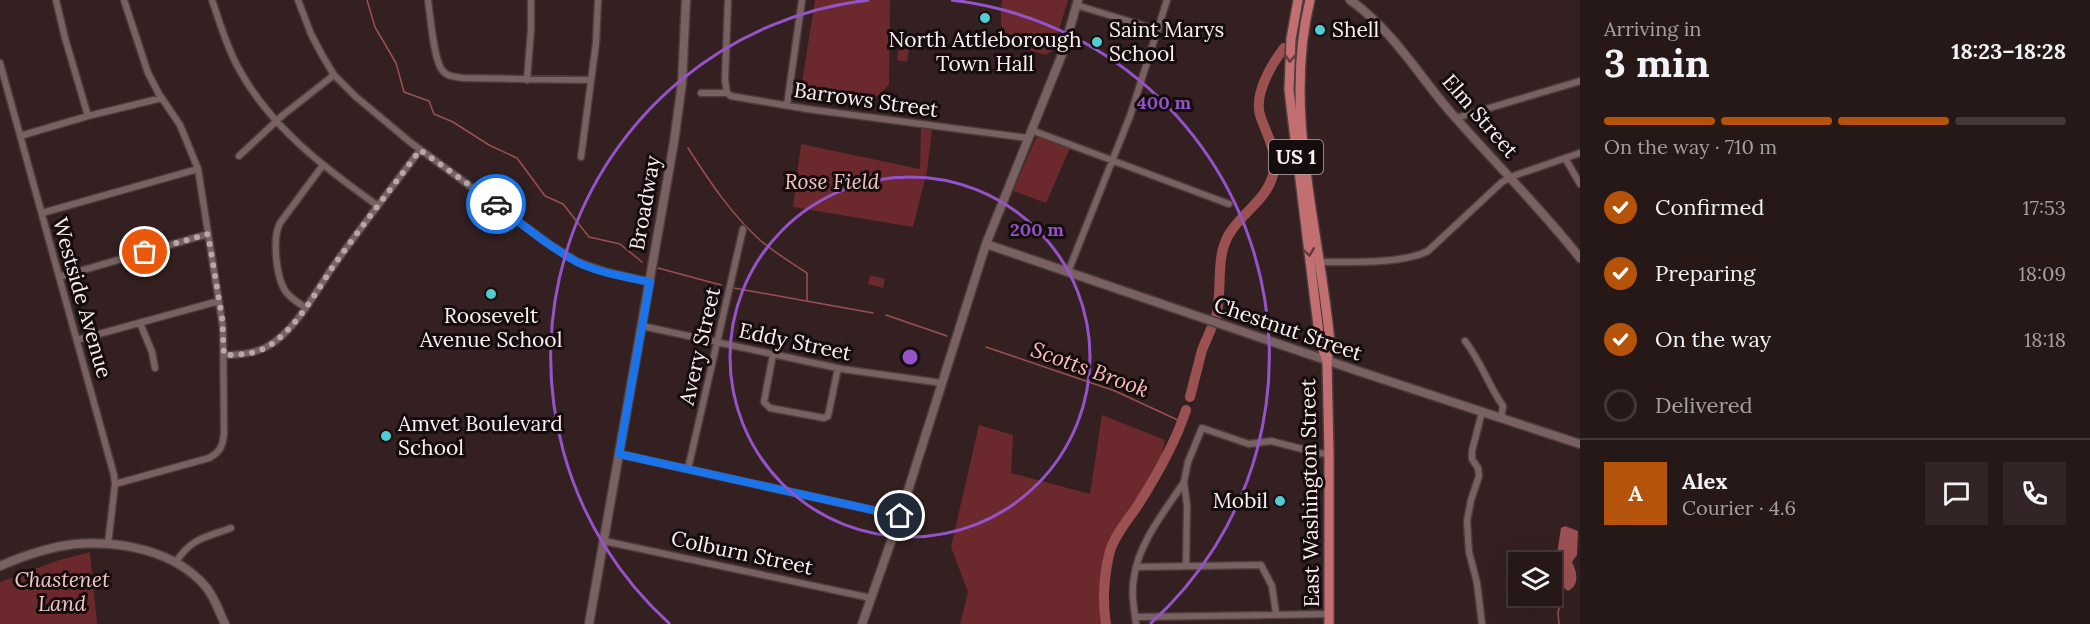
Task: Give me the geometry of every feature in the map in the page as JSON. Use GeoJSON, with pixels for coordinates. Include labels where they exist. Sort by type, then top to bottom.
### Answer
{"type":"FeatureCollection","features":[{"type":"Feature","properties":{"kind":"main road","name":"East Washington Street"},"geometry":{"type":"LineString","coordinates":[[1298,0],[1291,39],[1289,90],[1320,342],[1327,361]]}},
{"type":"Feature","properties":{"kind":"main road","name":"East Washington Street"},"geometry":{"type":"LineString","coordinates":[[1310,0],[1301,48],[1299,98],[1330,345],[1327,361],[1329,619]]}},
{"type":"Feature","properties":{"kind":"street"},"geometry":{"type":"LineString","coordinates":[[56,0],[88,116]]}},
{"type":"Feature","properties":{"kind":"street"},"geometry":{"type":"LineString","coordinates":[[115,484],[209,458],[219,450],[224,440],[224,355],[219,301],[198,169],[180,125],[153,83],[142,59],[124,0]]}},
{"type":"Feature","properties":{"kind":"street"},"geometry":{"type":"LineString","coordinates":[[212,0],[238,68],[256,95],[306,152],[378,206]]}},
{"type":"Feature","properties":{"kind":"street"},"geometry":{"type":"LineString","coordinates":[[298,0],[311,34],[334,75],[380,120],[549,244],[578,262],[650,282]]}},
{"type":"Feature","properties":{"kind":"street"},"geometry":{"type":"LineString","coordinates":[[428,0],[438,60],[441,69],[447,75],[464,78],[591,80]]}},
{"type":"Feature","properties":{"kind":"street"},"geometry":{"type":"LineString","coordinates":[[527,80],[531,0]]}},
{"type":"Feature","properties":{"kind":"street"},"geometry":{"type":"LineString","coordinates":[[581,157],[598,22],[598,0]]}},
{"type":"Feature","properties":{"kind":"street","name":"Broadway"},"geometry":{"type":"LineString","coordinates":[[589,624],[679,108],[686,0]]}},
{"type":"Feature","properties":{"kind":"street"},"geometry":{"type":"LineString","coordinates":[[727,93],[725,80],[728,0]]}},
{"type":"Feature","properties":{"kind":"street"},"geometry":{"type":"LineString","coordinates":[[787,105],[802,0]]}},
{"type":"Feature","properties":{"kind":"street"},"geometry":{"type":"LineString","coordinates":[[1068,272],[1130,116],[1167,0]]}},
{"type":"Feature","properties":{"kind":"street","name":"Elm Street"},"geometry":{"type":"LineString","coordinates":[[1350,0],[1385,31],[1456,118],[1580,258]]}},
{"type":"Feature","properties":{"kind":"street"},"geometry":{"type":"LineString","coordinates":[[862,624],[900,516],[986,244],[1063,52],[1077,3],[1158,30]]}},
{"type":"Feature","properties":{"kind":"street","name":"Westside Avenue"},"geometry":{"type":"LineString","coordinates":[[0,63],[112,467],[115,484],[108,544]]}},
{"type":"Feature","properties":{"kind":"street"},"geometry":{"type":"LineString","coordinates":[[239,156],[277,120],[334,75]]}},
{"type":"Feature","properties":{"kind":"street"},"geometry":{"type":"LineString","coordinates":[[1456,118],[1580,81]]}},
{"type":"Feature","properties":{"kind":"street","name":"Barrows Street"},"geometry":{"type":"LineString","coordinates":[[700,93],[727,93],[731,96],[787,105],[1029,134],[1113,160],[1229,204]]}},
{"type":"Feature","properties":{"kind":"street"},"geometry":{"type":"LineString","coordinates":[[20,136],[162,98]]}},
{"type":"Feature","properties":{"kind":"street"},"geometry":{"type":"LineString","coordinates":[[224,355],[250,353],[267,347],[285,332],[420,150]]}},
{"type":"Feature","properties":{"kind":"street"},"geometry":{"type":"LineString","coordinates":[[1320,262],[1402,259],[1419,256],[1428,251],[1502,182],[1580,153]]}},
{"type":"Feature","properties":{"kind":"street"},"geometry":{"type":"LineString","coordinates":[[1565,158],[1580,184]]}},
{"type":"Feature","properties":{"kind":"street"},"geometry":{"type":"LineString","coordinates":[[305,307],[284,289],[275,239],[280,223],[322,165]]}},
{"type":"Feature","properties":{"kind":"street"},"geometry":{"type":"LineString","coordinates":[[42,213],[198,169]]}},
{"type":"Feature","properties":{"kind":"street","name":"Avery Street"},"geometry":{"type":"LineString","coordinates":[[688,469],[743,229]]}},
{"type":"Feature","properties":{"kind":"street"},"geometry":{"type":"LineString","coordinates":[[59,276],[208,234]]}},
{"type":"Feature","properties":{"kind":"street","name":"Chestnut Street"},"geometry":{"type":"LineString","coordinates":[[986,244],[1327,361],[1580,444]]}},
{"type":"Feature","properties":{"kind":"street"},"geometry":{"type":"LineString","coordinates":[[77,340],[219,301]]}},
{"type":"Feature","properties":{"kind":"street"},"geometry":{"type":"LineString","coordinates":[[140,323],[152,352],[155,368]]}},
{"type":"Feature","properties":{"kind":"street","name":"Eddy Street"},"geometry":{"type":"LineString","coordinates":[[642,326],[838,368],[942,382]]}},
{"type":"Feature","properties":{"kind":"street"},"geometry":{"type":"LineString","coordinates":[[1465,341],[1476,356],[1495,395],[1503,406],[1501,418]]}},
{"type":"Feature","properties":{"kind":"street"},"geometry":{"type":"LineString","coordinates":[[773,354],[764,402],[770,408],[824,418],[828,416],[838,368]]}},
{"type":"Feature","properties":{"kind":"street"},"geometry":{"type":"LineString","coordinates":[[1482,412],[1472,451],[1472,459],[1478,468],[1479,476],[1467,521],[1469,552],[1477,583],[1482,624]]}},
{"type":"Feature","properties":{"kind":"street"},"geometry":{"type":"LineString","coordinates":[[1329,454],[1271,441],[1248,444],[1202,428],[1193,446],[1184,482],[1146,542],[1136,567],[1132,594],[1136,620],[1276,614],[1329,619]]}},
{"type":"Feature","properties":{"kind":"street"},"geometry":{"type":"LineString","coordinates":[[619,454],[900,516]]}},
{"type":"Feature","properties":{"kind":"street"},"geometry":{"type":"LineString","coordinates":[[1184,482],[1186,565]]}},
{"type":"Feature","properties":{"kind":"street"},"geometry":{"type":"LineString","coordinates":[[176,562],[188,546],[196,540],[231,528]]}},
{"type":"Feature","properties":{"kind":"street","name":"Colburn Street"},"geometry":{"type":"LineString","coordinates":[[604,541],[871,598]]}},
{"type":"Feature","properties":{"kind":"street"},"geometry":{"type":"LineString","coordinates":[[0,566],[62,546],[77,544],[108,544],[148,552],[176,562],[206,588],[225,624]]}},
{"type":"Feature","properties":{"kind":"street"},"geometry":{"type":"LineString","coordinates":[[1136,567],[1261,565],[1272,586],[1276,614]]}},
{"type":"Feature","properties":{"kind":"street"},"geometry":{"type":"LineString","coordinates":[[1224,615],[1225,624]]}},
{"type":"Feature","properties":{"kind":"green space"},"geometry":{"type":"Polygon","coordinates":[[[815,0],[890,0],[889,85],[874,99],[800,95],[815,0]]]}},
{"type":"Feature","properties":{"kind":"green space"},"geometry":{"type":"Polygon","coordinates":[[[1002,0],[1068,0],[1053,50],[1046,55],[1008,44],[1001,23],[1002,0]]]}},
{"type":"Feature","properties":{"kind":"green space"},"geometry":{"type":"Polygon","coordinates":[[[901,37],[911,38],[907,62],[897,60],[901,37]]]}},
{"type":"Feature","properties":{"kind":"green space","name":"Rose Field"},"geometry":{"type":"Polygon","coordinates":[[[921,128],[932,130],[927,171],[913,227],[793,207],[801,144],[920,169],[921,128]]]}},
{"type":"Feature","properties":{"kind":"green space"},"geometry":{"type":"Polygon","coordinates":[[[1039,137],[1070,148],[1046,203],[1013,191],[1035,140],[1039,137]]]}},
{"type":"Feature","properties":{"kind":"green space"},"geometry":{"type":"Polygon","coordinates":[[[870,275],[885,279],[883,288],[868,284],[870,275]]]}},
{"type":"Feature","properties":{"kind":"green space"},"geometry":{"type":"Polygon","coordinates":[[[1102,415],[1165,440],[1160,464],[1140,507],[1115,546],[1107,605],[1110,624],[960,624],[968,592],[951,547],[979,425],[1013,435],[1011,473],[1090,494],[1102,415]]]}},
{"type":"Feature","properties":{"kind":"green space","name":"Chastenet Land"},"geometry":{"type":"Polygon","coordinates":[[[90,552],[97,624],[0,624],[0,582],[59,560],[90,552]]]}},
{"type":"Feature","properties":{"kind":"shaded area"},"geometry":{"type":"Polygon","coordinates":[[[1565,526],[1578,531],[1577,555],[1572,562],[1576,582],[1568,591],[1562,587],[1562,552],[1557,552],[1561,528],[1565,526]]]}},
{"type":"Feature","properties":{"kind":"waterway","name":"Scotts Brook"},"geometry":{"type":"LineString","coordinates":[[367,0],[375,27],[396,63],[404,92],[429,101],[434,114],[453,122],[489,145],[517,158],[545,196],[563,204],[589,237],[620,244],[642,262]]}},
{"type":"Feature","properties":{"kind":"waterway"},"geometry":{"type":"LineString","coordinates":[[1216,317],[1224,245],[1234,227],[1263,195],[1273,176],[1275,158],[1260,115],[1259,98],[1269,71],[1284,48]]}},
{"type":"Feature","properties":{"kind":"waterway"},"geometry":{"type":"LineString","coordinates":[[688,148],[704,173],[750,231],[772,250],[807,273],[807,300]]}},
{"type":"Feature","properties":{"kind":"waterway","name":"Scotts Brook"},"geometry":{"type":"LineString","coordinates":[[658,268],[721,285]]}},
{"type":"Feature","properties":{"kind":"waterway","name":"Scotts Brook"},"geometry":{"type":"LineString","coordinates":[[734,288],[873,313]]}},
{"type":"Feature","properties":{"kind":"waterway","name":"Scotts Brook"},"geometry":{"type":"LineString","coordinates":[[886,315],[947,336]]}},
{"type":"Feature","properties":{"kind":"waterway"},"geometry":{"type":"LineString","coordinates":[[1190,397],[1202,350],[1211,329]]}},
{"type":"Feature","properties":{"kind":"waterway","name":"Scotts Brook"},"geometry":{"type":"LineString","coordinates":[[986,347],[1115,391],[1182,422]]}},
{"type":"Feature","properties":{"kind":"waterway"},"geometry":{"type":"LineString","coordinates":[[1106,624],[1104,587],[1112,545],[1158,472],[1171,448],[1186,410]]}},
{"type":"Feature","properties":{"kind":"waterway"},"geometry":{"type":"LineString","coordinates":[[1559,624],[1558,613],[1563,589]]}},
{"type":"Feature","properties":{"kind":"way so far"},"geometry":{"type":"LineString","coordinates":[[145,252],[208,234],[222,317],[224,355],[238,355],[267,347],[294,322],[420,150],[496,204]]}},
{"type":"Feature","properties":{"kind":"place","name":"North Attleborough Town Hall"},"geometry":{"type":"Point","coordinates":[985,18]}},
{"type":"Feature","properties":{"kind":"place","name":"Shell"},"geometry":{"type":"Point","coordinates":[1320,30]}},
{"type":"Feature","properties":{"kind":"place","name":"Saint Marys School"},"geometry":{"type":"Point","coordinates":[1097,42]}},
{"type":"Feature","properties":{"kind":"place","name":"Roosevelt Avenue School"},"geometry":{"type":"Point","coordinates":[491,294]}},
{"type":"Feature","properties":{"kind":"place","name":"Amvet Boulevard School"},"geometry":{"type":"Point","coordinates":[386,436]}},
{"type":"Feature","properties":{"kind":"place","name":"Mobil"},"geometry":{"type":"Point","coordinates":[1280,501]}},
{"type":"Feature","properties":{"kind":"route"},"geometry":{"type":"LineString","coordinates":[[496,204],[549,244],[578,262],[650,282],[619,454],[900,516]]}}]}
